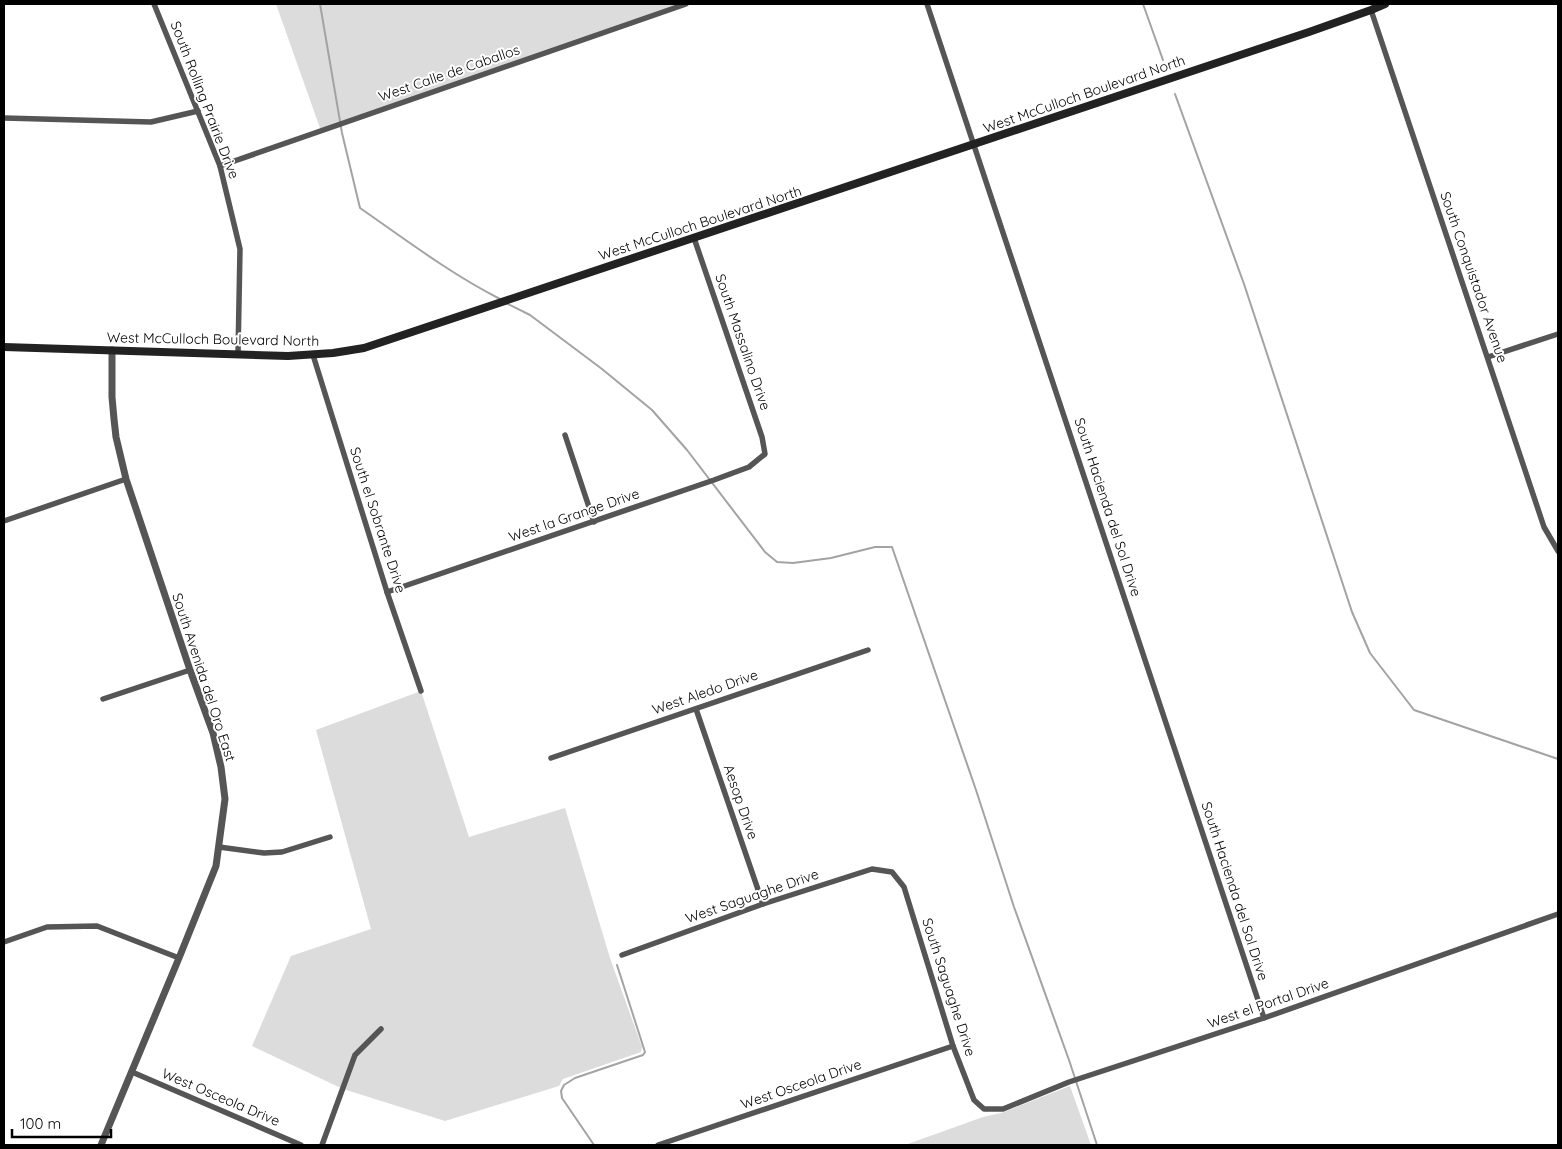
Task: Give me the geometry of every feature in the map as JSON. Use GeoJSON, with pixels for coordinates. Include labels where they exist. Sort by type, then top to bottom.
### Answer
{"type":"FeatureCollection","features":[{"type":"Feature","properties":{"kind":"main road","name":"West McCulloch Boulevard North"},"geometry":{"type":"LineString","coordinates":[[4,346],[313,355],[349,351],[379,344],[1385,4]]}},
{"type":"Feature","properties":{"kind":"street","name":"South Rolling Prairie Drive"},"geometry":{"type":"LineString","coordinates":[[154,4],[220,166],[240,249],[238,354]]}},
{"type":"Feature","properties":{"kind":"street","name":"West Calle de Caballos"},"geometry":{"type":"LineString","coordinates":[[220,166],[686,4]]}},
{"type":"Feature","properties":{"kind":"street","name":"South Hacienda del Sol Drive"},"geometry":{"type":"LineString","coordinates":[[927,4],[1264,1018]]}},
{"type":"Feature","properties":{"kind":"street","name":"South Conquistador Avenue"},"geometry":{"type":"LineString","coordinates":[[1371,10],[1544,527],[1558,550]]}},
{"type":"Feature","properties":{"kind":"street"},"geometry":{"type":"LineString","coordinates":[[4,118],[152,122],[198,111]]}},
{"type":"Feature","properties":{"kind":"street","name":"South Massalino Drive"},"geometry":{"type":"LineString","coordinates":[[694,238],[762,437],[765,454]]}},
{"type":"Feature","properties":{"kind":"street"},"geometry":{"type":"LineString","coordinates":[[1488,357],[1558,334]]}},
{"type":"Feature","properties":{"kind":"street","name":"South Avenida del Oro East"},"geometry":{"type":"LineString","coordinates":[[101,1145],[216,866],[225,799],[222,767],[212,733],[126,479],[116,437],[114,419],[112,350]]}},
{"type":"Feature","properties":{"kind":"street","name":"South el Sobrante Drive"},"geometry":{"type":"LineString","coordinates":[[313,355],[387,592],[421,691]]}},
{"type":"Feature","properties":{"kind":"street"},"geometry":{"type":"LineString","coordinates":[[565,435],[594,522]]}},
{"type":"Feature","properties":{"kind":"street","name":"West la Grange Drive"},"geometry":{"type":"LineString","coordinates":[[387,592],[749,467],[765,454]]}},
{"type":"Feature","properties":{"kind":"street"},"geometry":{"type":"LineString","coordinates":[[4,521],[126,479]]}},
{"type":"Feature","properties":{"kind":"street","name":"West Aledo Drive"},"geometry":{"type":"LineString","coordinates":[[550,758],[868,650]]}},
{"type":"Feature","properties":{"kind":"street"},"geometry":{"type":"LineString","coordinates":[[103,699],[190,670]]}},
{"type":"Feature","properties":{"kind":"street","name":"Aesop Drive"},"geometry":{"type":"LineString","coordinates":[[696,709],[763,904]]}},
{"type":"Feature","properties":{"kind":"street"},"geometry":{"type":"LineString","coordinates":[[219,848],[264,853],[282,852],[330,837]]}},
{"type":"Feature","properties":{"kind":"street","name":"West Saguaghe Drive"},"geometry":{"type":"LineString","coordinates":[[622,955],[763,904],[872,868],[892,872]]}},
{"type":"Feature","properties":{"kind":"street","name":"South Saguaghe Drive"},"geometry":{"type":"LineString","coordinates":[[892,872],[904,887],[953,1046],[974,1100],[984,1109]]}},
{"type":"Feature","properties":{"kind":"street","name":"West el Portal Drive"},"geometry":{"type":"LineString","coordinates":[[984,1109],[1003,1108],[1069,1082],[1264,1018],[1558,914]]}},
{"type":"Feature","properties":{"kind":"street"},"geometry":{"type":"LineString","coordinates":[[4,942],[47,927],[96,926],[179,958]]}},
{"type":"Feature","properties":{"kind":"street"},"geometry":{"type":"LineString","coordinates":[[322,1145],[355,1055],[381,1029]]}},
{"type":"Feature","properties":{"kind":"street","name":"West Osceola Drive"},"geometry":{"type":"LineString","coordinates":[[658,1145],[953,1046]]}},
{"type":"Feature","properties":{"kind":"street","name":"West Osceola Drive"},"geometry":{"type":"LineString","coordinates":[[132,1072],[301,1145]]}},
{"type":"Feature","properties":{"kind":"shaded area"},"geometry":{"type":"Polygon","coordinates":[[[276,4],[686,4],[321,131],[276,4]]]}},
{"type":"Feature","properties":{"kind":"shaded area"},"geometry":{"type":"Polygon","coordinates":[[[421,691],[469,837],[565,808],[610,958],[642,1047],[641,1052],[563,1079],[559,1086],[445,1121],[343,1089],[252,1046],[291,956],[371,929],[316,730],[421,691]]]}},
{"type":"Feature","properties":{"kind":"shaded area"},"geometry":{"type":"Polygon","coordinates":[[[1070,1086],[1091,1145],[905,1145],[983,1117],[1001,1113],[1070,1086]]]}},
{"type":"Feature","properties":{"kind":"waterway"},"geometry":{"type":"LineString","coordinates":[[320,4],[342,133],[360,208],[446,268],[500,299]]}},
{"type":"Feature","properties":{"kind":"waterway"},"geometry":{"type":"LineString","coordinates":[[1143,4],[1163,60]]}},
{"type":"Feature","properties":{"kind":"waterway"},"geometry":{"type":"LineString","coordinates":[[1175,94],[1244,284],[1352,612],[1370,653],[1414,710],[1558,759]]}},
{"type":"Feature","properties":{"kind":"waterway"},"geometry":{"type":"LineString","coordinates":[[506,303],[530,315],[602,369],[652,410],[687,450],[765,552],[777,562],[793,563],[831,558],[875,547],[892,547],[1097,1145]]}},
{"type":"Feature","properties":{"kind":"waterway"},"geometry":{"type":"LineString","coordinates":[[594,1145],[562,1098],[561,1091],[564,1085],[575,1078],[643,1055],[645,1052],[617,965]]}}]}
